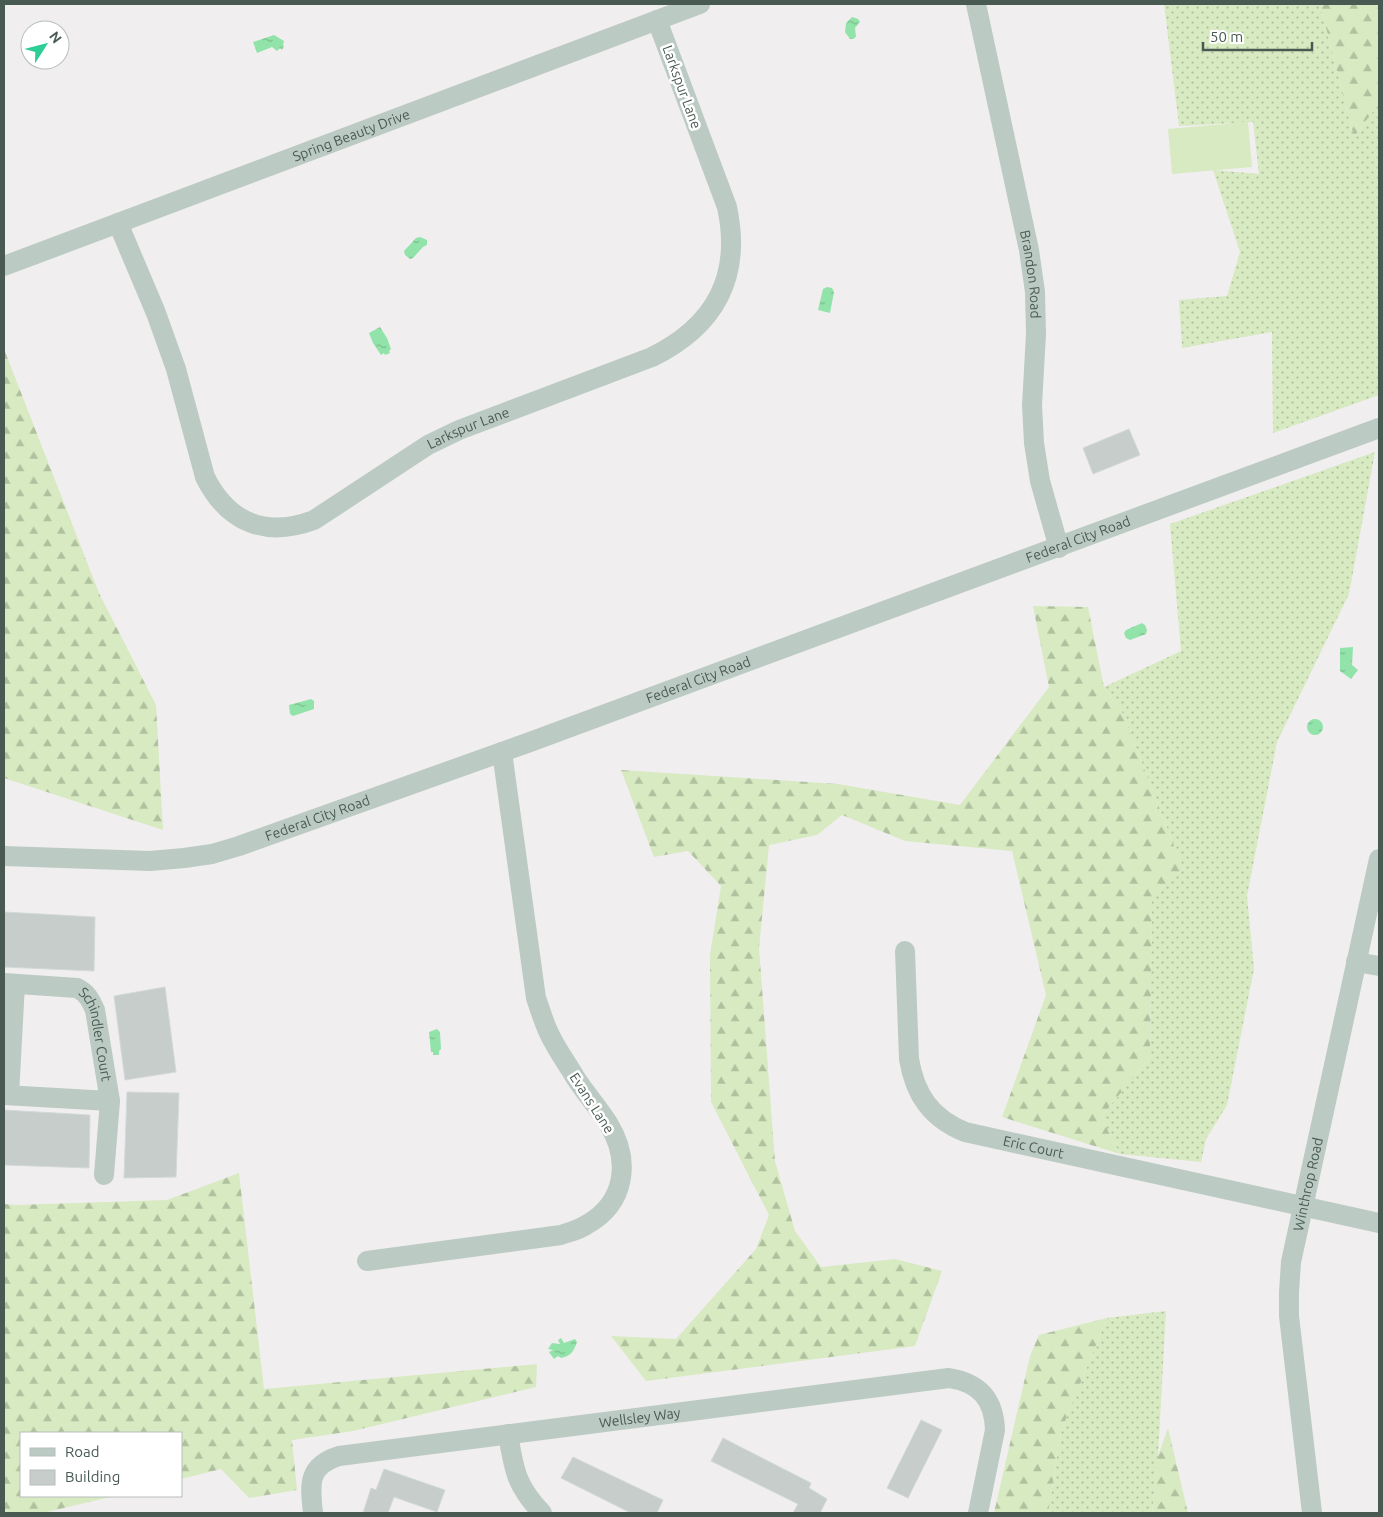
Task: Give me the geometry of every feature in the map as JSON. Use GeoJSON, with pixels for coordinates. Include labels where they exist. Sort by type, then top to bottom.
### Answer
{"type":"FeatureCollection","features":[{"type":"Feature","properties":{"kind":"street","name":"Spring Beauty Drive"},"geometry":{"type":"LineString","coordinates":[[4,266],[700,4]]}},
{"type":"Feature","properties":{"kind":"street","name":"Brandon Road"},"geometry":{"type":"LineString","coordinates":[[976,4],[1030,250],[1035,292],[1036,334],[1032,405],[1034,443],[1040,481],[1059,548]]}},
{"type":"Feature","properties":{"kind":"street","name":"Larkspur Lane"},"geometry":{"type":"LineString","coordinates":[[118,222],[156,313],[176,369],[191,419],[205,477],[213,492],[224,506],[238,517],[253,524],[267,528],[298,526],[314,520],[428,445],[459,430],[652,357],[671,348],[701,324],[714,306],[729,269],[732,248],[731,226],[727,208],[657,20]]}},
{"type":"Feature","properties":{"kind":"street","name":"Federal City Road"},"geometry":{"type":"LineString","coordinates":[[4,856],[150,861],[212,854],[239,846],[1059,548],[1379,428]]}},
{"type":"Feature","properties":{"kind":"street","name":"Evans Lane"},"geometry":{"type":"LineString","coordinates":[[367,1261],[561,1235],[585,1226],[605,1210],[621,1181],[623,1169],[619,1145],[608,1124],[576,1079],[548,1031],[536,998],[502,752]]}},
{"type":"Feature","properties":{"kind":"street","name":"Winthrop Road"},"geometry":{"type":"LineString","coordinates":[[1312,1513],[1289,1316],[1291,1262],[1379,859]]}},
{"type":"Feature","properties":{"kind":"street","name":"Eric Court"},"geometry":{"type":"LineString","coordinates":[[905,951],[911,1075],[917,1091],[926,1104],[938,1117],[953,1127],[965,1132],[1379,1223]]}},
{"type":"Feature","properties":{"kind":"street"},"geometry":{"type":"LineString","coordinates":[[1356,962],[1379,966]]}},
{"type":"Feature","properties":{"kind":"street"},"geometry":{"type":"LineString","coordinates":[[6,1095],[9,983]]}},
{"type":"Feature","properties":{"kind":"street","name":"Schindler Court"},"geometry":{"type":"LineString","coordinates":[[9,983],[76,988],[85,992],[95,1010],[110,1101],[104,1175]]}},
{"type":"Feature","properties":{"kind":"street","name":"Schindler Court"},"geometry":{"type":"LineString","coordinates":[[6,1095],[110,1101]]}},
{"type":"Feature","properties":{"kind":"street","name":"Wellsley Way"},"geometry":{"type":"LineString","coordinates":[[313,1513],[310,1488],[313,1477],[319,1467],[328,1460],[339,1456],[949,1378],[962,1380],[975,1386],[982,1392],[990,1403],[994,1417],[995,1430],[978,1513]]}},
{"type":"Feature","properties":{"kind":"street"},"geometry":{"type":"LineString","coordinates":[[508,1434],[520,1487],[542,1513]]}},
{"type":"Feature","properties":{"kind":"green space"},"geometry":{"type":"Polygon","coordinates":[[[1164,4],[1320,4],[1354,137],[1379,103],[1379,395],[1273,433],[1272,332],[1182,348],[1179,300],[1227,296],[1240,252],[1213,170],[1259,174],[1253,122],[1179,126],[1164,4]]]}},
{"type":"Feature","properties":{"kind":"green space"},"geometry":{"type":"Polygon","coordinates":[[[1320,4],[1379,4],[1379,103],[1354,137],[1320,4]]]}},
{"type":"Feature","properties":{"kind":"green space"},"geometry":{"type":"Polygon","coordinates":[[[1248,122],[1252,167],[1172,174],[1168,129],[1248,122]]]}},
{"type":"Feature","properties":{"kind":"green space"},"geometry":{"type":"Polygon","coordinates":[[[4,349],[99,593],[156,705],[163,830],[4,778],[4,349]]]}},
{"type":"Feature","properties":{"kind":"green space"},"geometry":{"type":"Polygon","coordinates":[[[1375,452],[1349,594],[1277,742],[1247,896],[1254,969],[1227,1105],[1206,1139],[1201,1162],[1120,1154],[1101,1117],[1150,1057],[1152,897],[1183,869],[1123,714],[1104,687],[1181,651],[1170,524],[1375,452]]]}},
{"type":"Feature","properties":{"kind":"green space"},"geometry":{"type":"Polygon","coordinates":[[[1033,606],[1088,607],[1104,687],[1123,714],[1183,869],[1152,897],[1150,1057],[1101,1117],[1120,1154],[1002,1117],[1046,995],[1012,851],[905,841],[842,815],[817,835],[769,845],[759,948],[775,1161],[795,1231],[821,1267],[895,1259],[942,1271],[915,1346],[646,1381],[611,1336],[676,1339],[756,1249],[769,1215],[711,1102],[710,955],[721,886],[688,851],[654,857],[621,770],[838,784],[960,805],[1049,687],[1033,606]]]}},
{"type":"Feature","properties":{"kind":"green space"},"geometry":{"type":"Polygon","coordinates":[[[239,1173],[264,1389],[537,1364],[536,1387],[353,1431],[292,1440],[297,1490],[249,1498],[221,1469],[182,1479],[182,1432],[20,1432],[20,1497],[110,1497],[43,1513],[4,1513],[4,1204],[167,1200],[239,1173]]]}},
{"type":"Feature","properties":{"kind":"green space"},"geometry":{"type":"Polygon","coordinates":[[[1166,1311],[1158,1456],[1152,1513],[1048,1513],[1061,1431],[1107,1318],[1166,1311]]]}},
{"type":"Feature","properties":{"kind":"green space"},"geometry":{"type":"Polygon","coordinates":[[[1107,1318],[1061,1431],[1048,1513],[994,1513],[1030,1356],[1039,1335],[1107,1318]]]}},
{"type":"Feature","properties":{"kind":"green space"},"geometry":{"type":"Polygon","coordinates":[[[1168,1428],[1188,1513],[1152,1513],[1158,1456],[1168,1428]]]}},
{"type":"Feature","properties":{"kind":"water"},"geometry":{"type":"Polygon","coordinates":[[[852,17],[860,22],[855,28],[856,37],[850,39],[845,32],[846,23],[852,17]]]}},
{"type":"Feature","properties":{"kind":"water"},"geometry":{"type":"Polygon","coordinates":[[[274,35],[284,41],[282,50],[280,48],[277,51],[272,47],[257,53],[253,42],[274,35]]]}},
{"type":"Feature","properties":{"kind":"water"},"geometry":{"type":"Polygon","coordinates":[[[420,237],[427,240],[427,245],[410,259],[405,255],[404,251],[416,238],[420,237]]]}},
{"type":"Feature","properties":{"kind":"water"},"geometry":{"type":"Polygon","coordinates":[[[827,287],[832,288],[834,292],[830,313],[818,310],[823,289],[827,287]]]}},
{"type":"Feature","properties":{"kind":"water"},"geometry":{"type":"Polygon","coordinates":[[[380,327],[391,349],[390,353],[385,355],[384,353],[381,355],[369,333],[380,327]]]}},
{"type":"Feature","properties":{"kind":"water"},"geometry":{"type":"Polygon","coordinates":[[[1142,623],[1147,630],[1146,634],[1130,640],[1126,638],[1124,633],[1126,630],[1142,623]]]}},
{"type":"Feature","properties":{"kind":"water"},"geometry":{"type":"Polygon","coordinates":[[[1353,647],[1352,665],[1358,670],[1351,679],[1340,671],[1340,648],[1353,647]]]}},
{"type":"Feature","properties":{"kind":"water"},"geometry":{"type":"Polygon","coordinates":[[[311,699],[314,701],[314,709],[293,716],[290,714],[289,705],[311,699]]]}},
{"type":"Feature","properties":{"kind":"water"},"geometry":{"type":"Polygon","coordinates":[[[1315,719],[1321,721],[1323,727],[1321,733],[1315,735],[1309,733],[1307,727],[1309,721],[1315,719]]]}},
{"type":"Feature","properties":{"kind":"water"},"geometry":{"type":"Polygon","coordinates":[[[437,1029],[440,1032],[441,1049],[439,1055],[433,1055],[429,1032],[437,1029]]]}},
{"type":"Feature","properties":{"kind":"water"},"geometry":{"type":"Polygon","coordinates":[[[561,1338],[564,1343],[575,1339],[577,1342],[570,1354],[561,1358],[558,1356],[554,1359],[549,1352],[553,1350],[548,1349],[552,1343],[560,1344],[558,1340],[561,1338]]]}},
{"type":"Feature","properties":{"kind":"building"},"geometry":{"type":"Polygon","coordinates":[[[1129,429],[1140,455],[1093,474],[1083,448],[1129,429]]]}},
{"type":"Feature","properties":{"kind":"building"},"geometry":{"type":"Polygon","coordinates":[[[4,912],[95,917],[94,971],[4,967],[4,912]]]}},
{"type":"Feature","properties":{"kind":"building"},"geometry":{"type":"Polygon","coordinates":[[[165,987],[176,1072],[125,1080],[114,996],[165,987]]]}},
{"type":"Feature","properties":{"kind":"building"},"geometry":{"type":"Polygon","coordinates":[[[127,1092],[179,1093],[176,1177],[124,1178],[127,1092]]]}},
{"type":"Feature","properties":{"kind":"building"},"geometry":{"type":"Polygon","coordinates":[[[4,1110],[90,1115],[89,1168],[4,1165],[4,1110]]]}},
{"type":"Feature","properties":{"kind":"building"},"geometry":{"type":"Polygon","coordinates":[[[921,1420],[942,1430],[908,1498],[887,1488],[921,1420]]]}},
{"type":"Feature","properties":{"kind":"building"},"geometry":{"type":"Polygon","coordinates":[[[723,1438],[811,1483],[809,1488],[827,1499],[820,1513],[793,1513],[798,1504],[711,1461],[723,1438]]]}},
{"type":"Feature","properties":{"kind":"building"},"geometry":{"type":"Polygon","coordinates":[[[573,1457],[663,1500],[657,1513],[631,1513],[561,1478],[573,1457]]]}},
{"type":"Feature","properties":{"kind":"building"},"geometry":{"type":"Polygon","coordinates":[[[384,1469],[445,1490],[437,1512],[394,1497],[388,1513],[363,1513],[371,1488],[376,1490],[384,1469]]]}}]}
